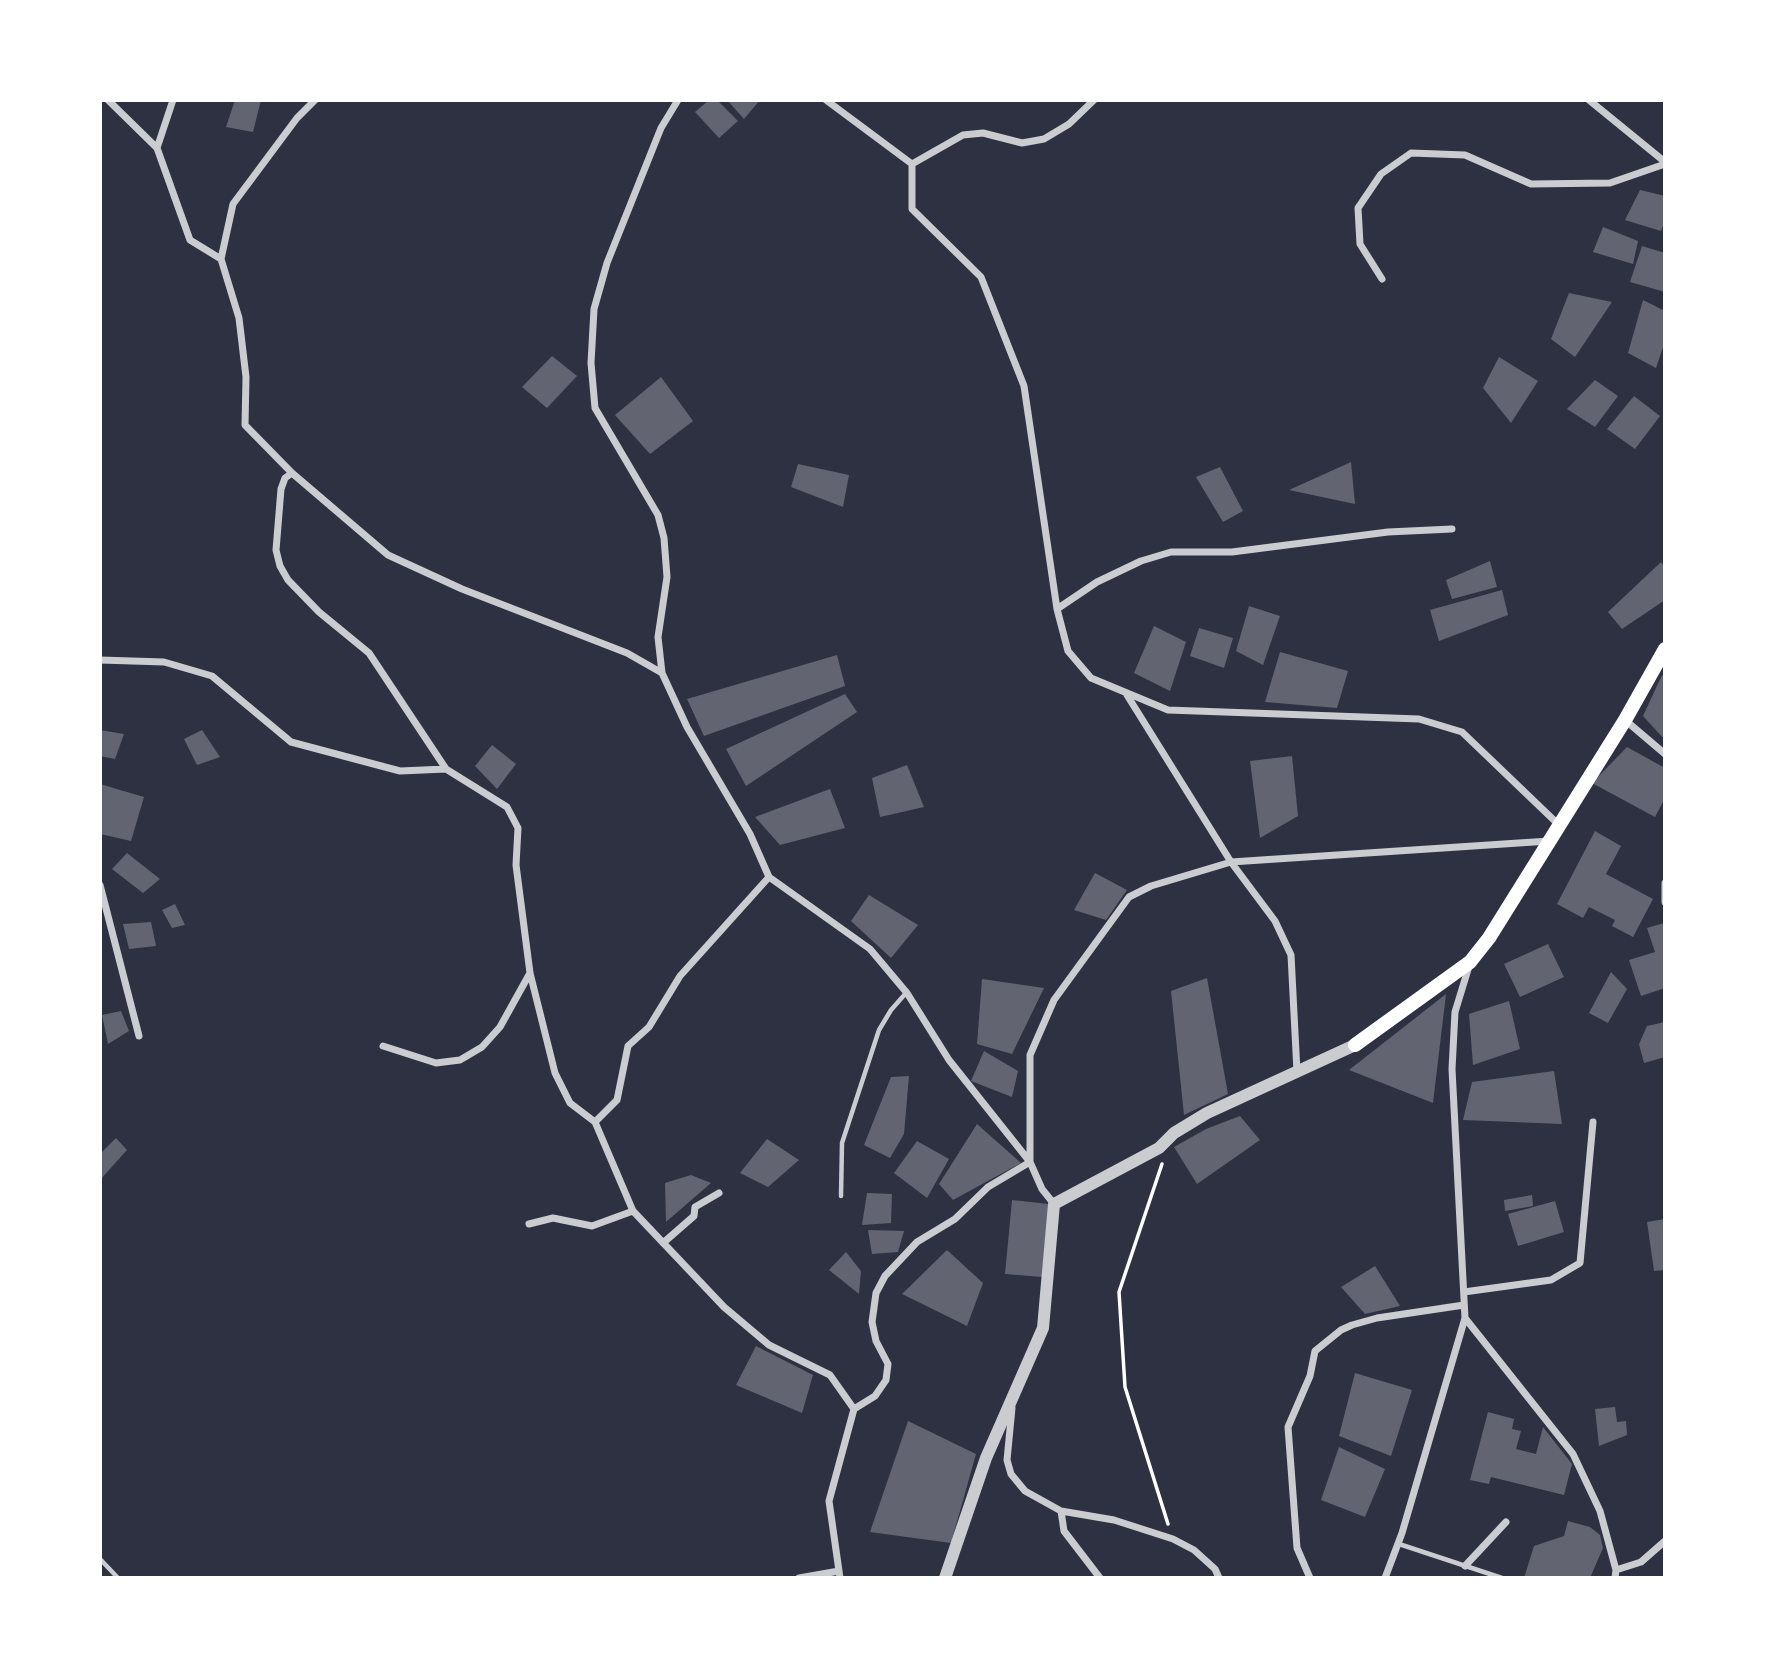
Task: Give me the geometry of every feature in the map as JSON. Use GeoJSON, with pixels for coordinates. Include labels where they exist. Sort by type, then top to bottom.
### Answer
{"type":"FeatureCollection","features":[{"type":"Feature","properties":{"kind":"main road"},"geometry":{"type":"LineString","coordinates":[[1354,1045],[1470,962],[1489,938],[1625,720],[1665,649]]}},
{"type":"Feature","properties":{"kind":"street"},"geometry":{"type":"LineString","coordinates":[[108,100],[157,148],[190,240],[221,259]]}},
{"type":"Feature","properties":{"kind":"street"},"geometry":{"type":"LineString","coordinates":[[157,148],[173,100]]}},
{"type":"Feature","properties":{"kind":"street"},"geometry":{"type":"LineString","coordinates":[[315,100],[297,118],[233,204],[221,259],[239,318],[246,377],[245,425],[292,473],[388,555],[419,572],[627,653],[662,673]]}},
{"type":"Feature","properties":{"kind":"street"},"geometry":{"type":"LineString","coordinates":[[678,100],[661,128],[607,263],[594,310],[591,363],[595,408],[658,515],[664,538],[667,576],[658,637],[662,673],[687,727],[750,834],[769,877],[870,949],[907,993],[949,1060],[1030,1161],[1042,1189],[1054,1204],[1043,1328],[986,1458],[945,1578]]}},
{"type":"Feature","properties":{"kind":"street"},"geometry":{"type":"LineString","coordinates":[[826,100],[912,164]]}},
{"type":"Feature","properties":{"kind":"street"},"geometry":{"type":"LineString","coordinates":[[912,164],[963,135],[983,133],[1022,143],[1044,139],[1069,124],[1094,100]]}},
{"type":"Feature","properties":{"kind":"street"},"geometry":{"type":"LineString","coordinates":[[1589,100],[1665,163]]}},
{"type":"Feature","properties":{"kind":"street"},"geometry":{"type":"LineString","coordinates":[[1382,279],[1360,244],[1358,208],[1381,174],[1411,153],[1465,155],[1531,184],[1610,183],[1665,163]]}},
{"type":"Feature","properties":{"kind":"street"},"geometry":{"type":"LineString","coordinates":[[912,164],[912,209],[981,277],[1024,386],[1057,609],[1068,651],[1091,678],[1168,710],[1419,719],[1462,732],[1559,825]]}},
{"type":"Feature","properties":{"kind":"street"},"geometry":{"type":"LineString","coordinates":[[292,473],[285,478],[281,489],[276,550],[280,566],[288,580],[319,612],[369,653],[446,769],[507,807],[517,828],[516,865],[530,973],[555,1073],[570,1103],[595,1122],[634,1211],[724,1307],[769,1345],[830,1375],[853,1409]]}},
{"type":"Feature","properties":{"kind":"street"},"geometry":{"type":"LineString","coordinates":[[1057,609],[1108,577],[1141,561],[1171,552],[1232,552],[1388,532],[1452,529]]}},
{"type":"Feature","properties":{"kind":"street"},"geometry":{"type":"LineString","coordinates":[[100,660],[164,662],[212,676],[291,742],[400,771],[446,769]]}},
{"type":"Feature","properties":{"kind":"street"},"geometry":{"type":"LineString","coordinates":[[1127,695],[1231,862],[1275,920],[1291,955],[1297,1072]]}},
{"type":"Feature","properties":{"kind":"street"},"geometry":{"type":"LineString","coordinates":[[1625,720],[1665,754]]}},
{"type":"Feature","properties":{"kind":"street"},"geometry":{"type":"LineString","coordinates":[[1030,1161],[1030,1055],[1054,1000],[1129,897],[1151,886],[1231,862],[1549,841]]}},
{"type":"Feature","properties":{"kind":"street"},"geometry":{"type":"LineString","coordinates":[[595,1122],[617,1100],[628,1046],[649,1027],[680,976],[769,877]]}},
{"type":"Feature","properties":{"kind":"street"},"geometry":{"type":"LineString","coordinates":[[1665,883],[1665,902]]}},
{"type":"Feature","properties":{"kind":"street"},"geometry":{"type":"LineString","coordinates":[[100,885],[139,1036]]}},
{"type":"Feature","properties":{"kind":"street"},"geometry":{"type":"LineString","coordinates":[[1385,1578],[1399,1544],[1465,1318],[1452,1069],[1455,1012],[1470,962]]}},
{"type":"Feature","properties":{"kind":"street"},"geometry":{"type":"LineString","coordinates":[[383,1046],[436,1063],[460,1060],[482,1047],[500,1027],[530,973]]}},
{"type":"Feature","properties":{"kind":"street"},"geometry":{"type":"LineString","coordinates":[[1054,1204],[1159,1148],[1174,1133],[1207,1113],[1354,1045]]}},
{"type":"Feature","properties":{"kind":"street"},"geometry":{"type":"LineString","coordinates":[[1464,1292],[1551,1280],[1580,1263],[1593,1122]]}},
{"type":"Feature","properties":{"kind":"street"},"geometry":{"type":"LineString","coordinates":[[799,1578],[840,1575],[829,1501],[853,1409],[875,1396],[886,1380],[888,1364],[876,1341],[872,1322],[876,1293],[885,1276],[917,1242],[955,1219],[988,1187],[1030,1161]]}},
{"type":"Feature","properties":{"kind":"street"},"geometry":{"type":"LineString","coordinates":[[663,1243],[694,1216],[695,1207],[719,1193]]}},
{"type":"Feature","properties":{"kind":"street"},"geometry":{"type":"LineString","coordinates":[[528,1224],[552,1218],[592,1226],[634,1211]]}},
{"type":"Feature","properties":{"kind":"street"},"geometry":{"type":"LineString","coordinates":[[1310,1578],[1297,1548],[1288,1427],[1310,1376],[1315,1351],[1341,1330],[1353,1325],[1377,1318],[1464,1306]]}},
{"type":"Feature","properties":{"kind":"street"},"geometry":{"type":"LineString","coordinates":[[1465,1318],[1573,1454],[1600,1511],[1616,1574],[1641,1562],[1665,1541]]}},
{"type":"Feature","properties":{"kind":"street"},"geometry":{"type":"LineString","coordinates":[[1012,1400],[1007,1460],[1011,1474],[1025,1491],[1061,1511],[1114,1520],[1173,1539],[1194,1550],[1215,1569],[1219,1578]]}},
{"type":"Feature","properties":{"kind":"street"},"geometry":{"type":"LineString","coordinates":[[1061,1511],[1065,1531],[1100,1578]]}},
{"type":"Feature","properties":{"kind":"street"},"geometry":{"type":"LineString","coordinates":[[1465,1566],[1506,1522]]}},
{"type":"Feature","properties":{"kind":"lane"},"geometry":{"type":"LineString","coordinates":[[841,1196],[842,1143],[879,1030],[891,1010],[907,993]]}},
{"type":"Feature","properties":{"kind":"lane"},"geometry":{"type":"LineString","coordinates":[[1399,1544],[1502,1578]]}},
{"type":"Feature","properties":{"kind":"lane"},"geometry":{"type":"LineString","coordinates":[[100,1559],[118,1578]]}},
{"type":"Feature","properties":{"kind":"path"},"geometry":{"type":"LineString","coordinates":[[1173,1539],[1125,1388],[1119,1292],[1143,1213],[1174,1133]]}},
{"type":"Feature","properties":{"kind":"building"},"geometry":{"type":"Polygon","coordinates":[[[235,100],[261,100],[253,132],[226,127],[235,100]]]}},
{"type":"Feature","properties":{"kind":"building"},"geometry":{"type":"Polygon","coordinates":[[[709,100],[717,100],[738,121],[719,138],[695,112],[709,100]]]}},
{"type":"Feature","properties":{"kind":"building"},"geometry":{"type":"Polygon","coordinates":[[[727,100],[760,100],[744,119],[727,100]]]}},
{"type":"Feature","properties":{"kind":"building"},"geometry":{"type":"Polygon","coordinates":[[[1640,190],[1665,196],[1665,220],[1661,231],[1625,220],[1640,190]]]}},
{"type":"Feature","properties":{"kind":"building"},"geometry":{"type":"Polygon","coordinates":[[[1603,227],[1638,241],[1633,264],[1593,252],[1603,227]]]}},
{"type":"Feature","properties":{"kind":"building"},"geometry":{"type":"Polygon","coordinates":[[[1642,246],[1665,253],[1665,292],[1630,282],[1642,246]]]}},
{"type":"Feature","properties":{"kind":"building"},"geometry":{"type":"Polygon","coordinates":[[[1569,293],[1612,302],[1575,357],[1551,339],[1569,293]]]}},
{"type":"Feature","properties":{"kind":"building"},"geometry":{"type":"Polygon","coordinates":[[[1643,300],[1665,311],[1665,341],[1656,368],[1628,353],[1643,300]]]}},
{"type":"Feature","properties":{"kind":"building"},"geometry":{"type":"Polygon","coordinates":[[[552,356],[577,376],[547,408],[522,387],[552,356]]]}},
{"type":"Feature","properties":{"kind":"building"},"geometry":{"type":"Polygon","coordinates":[[[1499,357],[1538,381],[1511,423],[1483,388],[1499,357]]]}},
{"type":"Feature","properties":{"kind":"building"},"geometry":{"type":"Polygon","coordinates":[[[661,377],[693,421],[650,454],[615,415],[661,377]]]}},
{"type":"Feature","properties":{"kind":"building"},"geometry":{"type":"Polygon","coordinates":[[[1595,380],[1618,396],[1595,427],[1567,409],[1595,380]]]}},
{"type":"Feature","properties":{"kind":"building"},"geometry":{"type":"Polygon","coordinates":[[[1634,396],[1660,416],[1635,449],[1607,429],[1634,396]]]}},
{"type":"Feature","properties":{"kind":"building"},"geometry":{"type":"Polygon","coordinates":[[[1351,462],[1355,504],[1289,490],[1351,462]]]}},
{"type":"Feature","properties":{"kind":"building"},"geometry":{"type":"Polygon","coordinates":[[[798,464],[849,475],[843,507],[791,487],[798,464]]]}},
{"type":"Feature","properties":{"kind":"building"},"geometry":{"type":"Polygon","coordinates":[[[1220,467],[1243,511],[1223,522],[1196,477],[1220,467]]]}},
{"type":"Feature","properties":{"kind":"building"},"geometry":{"type":"Polygon","coordinates":[[[1490,561],[1497,587],[1452,599],[1446,580],[1490,561]]]}},
{"type":"Feature","properties":{"kind":"building"},"geometry":{"type":"Polygon","coordinates":[[[1661,562],[1665,568],[1665,600],[1622,629],[1608,612],[1661,562]]]}},
{"type":"Feature","properties":{"kind":"building"},"geometry":{"type":"Polygon","coordinates":[[[1502,590],[1508,615],[1439,641],[1430,610],[1502,590]]]}},
{"type":"Feature","properties":{"kind":"building"},"geometry":{"type":"Polygon","coordinates":[[[1249,606],[1280,616],[1263,665],[1236,651],[1249,606]]]}},
{"type":"Feature","properties":{"kind":"building"},"geometry":{"type":"Polygon","coordinates":[[[1154,626],[1186,642],[1170,691],[1134,673],[1154,626]]]}},
{"type":"Feature","properties":{"kind":"building"},"geometry":{"type":"Polygon","coordinates":[[[1199,628],[1233,638],[1224,668],[1190,656],[1199,628]]]}},
{"type":"Feature","properties":{"kind":"building"},"geometry":{"type":"Polygon","coordinates":[[[1280,652],[1348,671],[1337,708],[1265,702],[1280,652]]]}},
{"type":"Feature","properties":{"kind":"building"},"geometry":{"type":"Polygon","coordinates":[[[837,655],[845,686],[704,736],[687,699],[837,655]]]}},
{"type":"Feature","properties":{"kind":"building"},"geometry":{"type":"Polygon","coordinates":[[[1662,675],[1665,677],[1665,740],[1643,716],[1662,675]]]}},
{"type":"Feature","properties":{"kind":"building"},"geometry":{"type":"Polygon","coordinates":[[[845,694],[857,712],[746,786],[726,749],[845,694]]]}},
{"type":"Feature","properties":{"kind":"building"},"geometry":{"type":"Polygon","coordinates":[[[100,730],[124,734],[115,759],[100,756],[100,730]]]}},
{"type":"Feature","properties":{"kind":"building"},"geometry":{"type":"Polygon","coordinates":[[[202,730],[220,757],[197,765],[184,739],[202,730]]]}},
{"type":"Feature","properties":{"kind":"building"},"geometry":{"type":"Polygon","coordinates":[[[492,745],[516,764],[497,789],[475,766],[492,745]]]}},
{"type":"Feature","properties":{"kind":"building"},"geometry":{"type":"Polygon","coordinates":[[[1627,747],[1665,768],[1665,798],[1655,817],[1592,783],[1627,747]]]}},
{"type":"Feature","properties":{"kind":"building"},"geometry":{"type":"Polygon","coordinates":[[[1292,756],[1298,816],[1260,838],[1250,761],[1292,756]]]}},
{"type":"Feature","properties":{"kind":"building"},"geometry":{"type":"Polygon","coordinates":[[[907,765],[924,807],[880,817],[872,778],[907,765]]]}},
{"type":"Feature","properties":{"kind":"building"},"geometry":{"type":"Polygon","coordinates":[[[100,784],[144,797],[131,841],[100,834],[100,784]]]}},
{"type":"Feature","properties":{"kind":"building"},"geometry":{"type":"Polygon","coordinates":[[[830,789],[845,828],[780,845],[755,817],[830,789]]]}},
{"type":"Feature","properties":{"kind":"building"},"geometry":{"type":"Polygon","coordinates":[[[1595,831],[1621,846],[1606,874],[1653,899],[1633,937],[1612,926],[1615,920],[1589,907],[1583,918],[1557,904],[1595,831]]]}},
{"type":"Feature","properties":{"kind":"building"},"geometry":{"type":"Polygon","coordinates":[[[127,853],[160,879],[143,893],[112,869],[127,853]]]}},
{"type":"Feature","properties":{"kind":"building"},"geometry":{"type":"Polygon","coordinates":[[[1095,873],[1127,890],[1106,920],[1074,910],[1095,873]]]}},
{"type":"Feature","properties":{"kind":"building"},"geometry":{"type":"Polygon","coordinates":[[[869,895],[918,925],[891,958],[851,921],[869,895]]]}},
{"type":"Feature","properties":{"kind":"building"},"geometry":{"type":"Polygon","coordinates":[[[175,904],[185,925],[172,928],[162,910],[175,904]]]}},
{"type":"Feature","properties":{"kind":"building"},"geometry":{"type":"Polygon","coordinates":[[[151,922],[156,946],[129,949],[123,924],[151,922]]]}},
{"type":"Feature","properties":{"kind":"building"},"geometry":{"type":"Polygon","coordinates":[[[1664,923],[1665,988],[1641,996],[1629,960],[1655,952],[1647,928],[1664,923]]]}},
{"type":"Feature","properties":{"kind":"building"},"geometry":{"type":"Polygon","coordinates":[[[1548,944],[1564,977],[1520,997],[1504,964],[1548,944]]]}},
{"type":"Feature","properties":{"kind":"building"},"geometry":{"type":"Polygon","coordinates":[[[1611,972],[1627,989],[1608,1023],[1589,1013],[1611,972]]]}},
{"type":"Feature","properties":{"kind":"building"},"geometry":{"type":"Polygon","coordinates":[[[1207,978],[1228,1094],[1184,1115],[1171,991],[1207,978]]]}},
{"type":"Feature","properties":{"kind":"building"},"geometry":{"type":"Polygon","coordinates":[[[982,979],[1044,988],[1012,1054],[977,1044],[982,979]]]}},
{"type":"Feature","properties":{"kind":"building"},"geometry":{"type":"Polygon","coordinates":[[[1446,994],[1433,1103],[1349,1070],[1446,994]]]}},
{"type":"Feature","properties":{"kind":"building"},"geometry":{"type":"Polygon","coordinates":[[[1509,1001],[1520,1049],[1473,1065],[1469,1014],[1509,1001]]]}},
{"type":"Feature","properties":{"kind":"building"},"geometry":{"type":"Polygon","coordinates":[[[121,1011],[129,1031],[108,1044],[102,1015],[121,1011]]]}},
{"type":"Feature","properties":{"kind":"building"},"geometry":{"type":"Polygon","coordinates":[[[1665,1022],[1665,1057],[1644,1063],[1639,1044],[1647,1026],[1665,1022]]]}},
{"type":"Feature","properties":{"kind":"building"},"geometry":{"type":"Polygon","coordinates":[[[984,1051],[1018,1071],[1012,1097],[971,1081],[984,1051]]]}},
{"type":"Feature","properties":{"kind":"building"},"geometry":{"type":"Polygon","coordinates":[[[1554,1071],[1562,1124],[1463,1120],[1472,1082],[1554,1071]]]}},
{"type":"Feature","properties":{"kind":"building"},"geometry":{"type":"Polygon","coordinates":[[[909,1076],[904,1134],[890,1158],[864,1145],[891,1077],[909,1076]]]}},
{"type":"Feature","properties":{"kind":"building"},"geometry":{"type":"Polygon","coordinates":[[[1240,1116],[1260,1140],[1197,1184],[1174,1147],[1206,1129],[1240,1116]]]}},
{"type":"Feature","properties":{"kind":"building"},"geometry":{"type":"Polygon","coordinates":[[[977,1124],[1021,1163],[953,1200],[939,1184],[977,1124]]]}},
{"type":"Feature","properties":{"kind":"building"},"geometry":{"type":"Polygon","coordinates":[[[116,1138],[127,1150],[100,1180],[100,1154],[116,1138]]]}},
{"type":"Feature","properties":{"kind":"building"},"geometry":{"type":"Polygon","coordinates":[[[767,1139],[799,1160],[768,1187],[740,1173],[767,1139]]]}},
{"type":"Feature","properties":{"kind":"building"},"geometry":{"type":"Polygon","coordinates":[[[917,1141],[949,1159],[927,1198],[894,1173],[917,1141]]]}},
{"type":"Feature","properties":{"kind":"building"},"geometry":{"type":"Polygon","coordinates":[[[691,1175],[711,1183],[666,1222],[665,1183],[691,1175]]]}},
{"type":"Feature","properties":{"kind":"building"},"geometry":{"type":"Polygon","coordinates":[[[867,1193],[892,1194],[891,1223],[862,1225],[867,1193]]]}},
{"type":"Feature","properties":{"kind":"building"},"geometry":{"type":"Polygon","coordinates":[[[1532,1195],[1533,1206],[1505,1211],[1504,1200],[1532,1195]]]}},
{"type":"Feature","properties":{"kind":"building"},"geometry":{"type":"Polygon","coordinates":[[[1012,1200],[1049,1204],[1042,1277],[1005,1274],[1012,1200]]]}},
{"type":"Feature","properties":{"kind":"building"},"geometry":{"type":"Polygon","coordinates":[[[1555,1201],[1564,1232],[1518,1246],[1508,1214],[1555,1201]]]}},
{"type":"Feature","properties":{"kind":"building"},"geometry":{"type":"Polygon","coordinates":[[[1665,1219],[1665,1270],[1654,1271],[1647,1222],[1665,1219]]]}},
{"type":"Feature","properties":{"kind":"building"},"geometry":{"type":"Polygon","coordinates":[[[868,1230],[904,1231],[898,1252],[872,1254],[868,1230]]]}},
{"type":"Feature","properties":{"kind":"building"},"geometry":{"type":"Polygon","coordinates":[[[947,1250],[983,1283],[967,1326],[902,1294],[947,1250]]]}},
{"type":"Feature","properties":{"kind":"building"},"geometry":{"type":"Polygon","coordinates":[[[846,1252],[861,1271],[859,1294],[829,1270],[846,1252]]]}},
{"type":"Feature","properties":{"kind":"building"},"geometry":{"type":"Polygon","coordinates":[[[1375,1266],[1400,1306],[1365,1314],[1341,1287],[1375,1266]]]}},
{"type":"Feature","properties":{"kind":"building"},"geometry":{"type":"Polygon","coordinates":[[[756,1346],[813,1375],[802,1413],[736,1385],[756,1346]]]}},
{"type":"Feature","properties":{"kind":"building"},"geometry":{"type":"Polygon","coordinates":[[[1355,1373],[1412,1390],[1391,1456],[1339,1436],[1355,1373]]]}},
{"type":"Feature","properties":{"kind":"building"},"geometry":{"type":"Polygon","coordinates":[[[1615,1407],[1617,1422],[1626,1421],[1627,1435],[1599,1446],[1595,1409],[1615,1407]]]}},
{"type":"Feature","properties":{"kind":"building"},"geometry":{"type":"Polygon","coordinates":[[[1488,1412],[1514,1419],[1512,1429],[1521,1431],[1516,1449],[1536,1454],[1543,1427],[1572,1464],[1564,1495],[1491,1477],[1489,1484],[1470,1480],[1488,1412]]]}},
{"type":"Feature","properties":{"kind":"building"},"geometry":{"type":"Polygon","coordinates":[[[908,1421],[976,1454],[951,1543],[870,1532],[908,1421]]]}},
{"type":"Feature","properties":{"kind":"building"},"geometry":{"type":"Polygon","coordinates":[[[1339,1447],[1385,1469],[1365,1517],[1321,1500],[1339,1447]]]}},
{"type":"Feature","properties":{"kind":"building"},"geometry":{"type":"Polygon","coordinates":[[[1568,1521],[1590,1527],[1600,1535],[1603,1548],[1590,1578],[1524,1578],[1534,1546],[1564,1536],[1568,1521]]]}}]}
